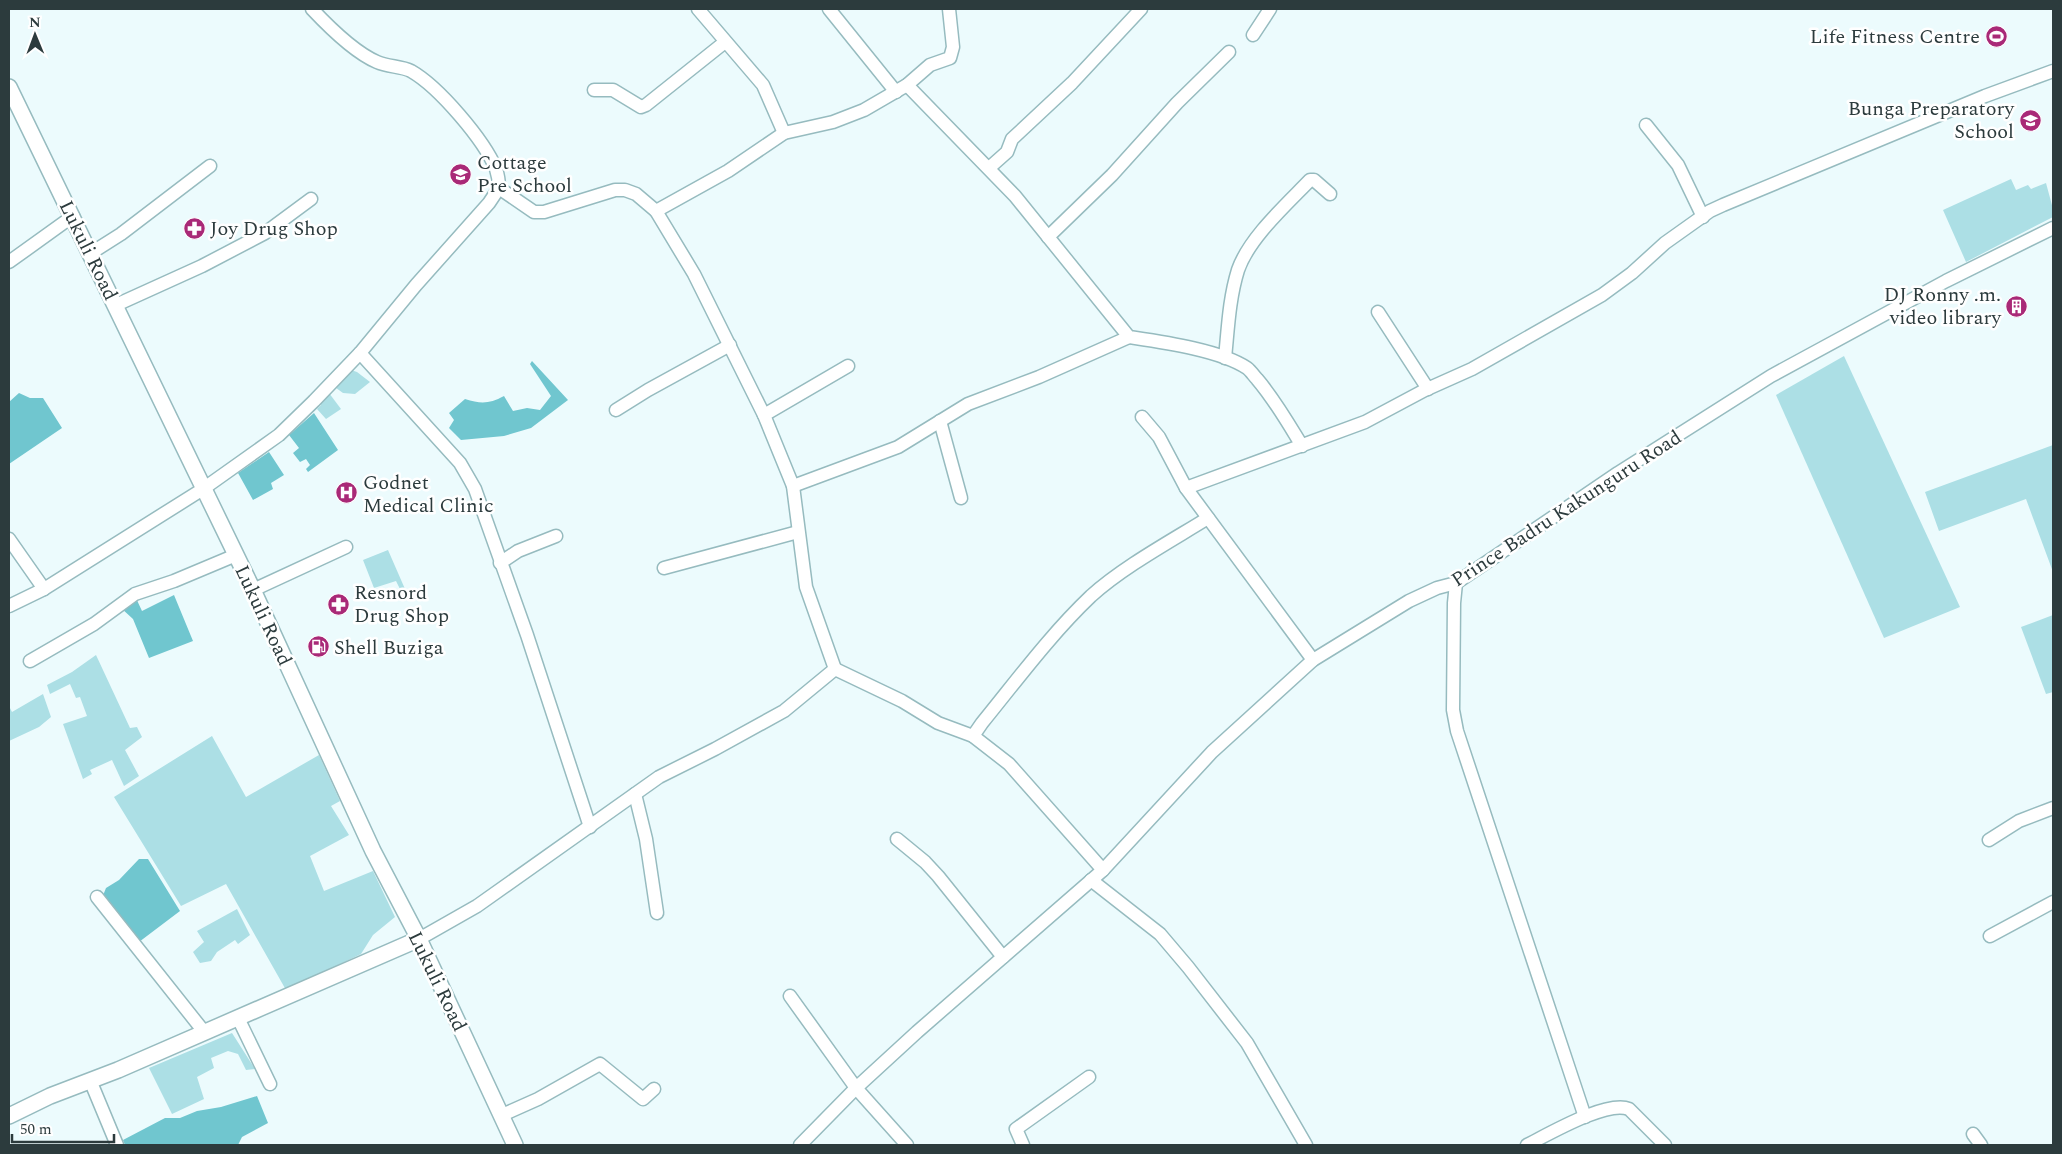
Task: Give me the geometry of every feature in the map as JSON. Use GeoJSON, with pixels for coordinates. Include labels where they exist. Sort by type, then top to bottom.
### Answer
{"type":"FeatureCollection","features":[{"type":"Feature","properties":{"kind":"street"},"geometry":{"type":"LineString","coordinates":[[9,606],[44,589],[203,489],[278,435],[360,353],[416,285],[489,204],[499,188],[495,168],[486,150],[455,111],[423,80],[409,70],[377,62],[346,41],[312,9]]}},
{"type":"Feature","properties":{"kind":"street"},"geometry":{"type":"LineString","coordinates":[[698,9],[763,85],[784,133]]}},
{"type":"Feature","properties":{"kind":"street"},"geometry":{"type":"LineString","coordinates":[[829,9],[896,92]]}},
{"type":"Feature","properties":{"kind":"street"},"geometry":{"type":"LineString","coordinates":[[656,211],[728,171],[784,133],[833,122],[864,110],[907,85],[930,65],[950,58],[952,47],[950,9]]}},
{"type":"Feature","properties":{"kind":"street"},"geometry":{"type":"LineString","coordinates":[[989,168],[1006,152],[1012,139],[1072,83],[1141,9]]}},
{"type":"Feature","properties":{"kind":"street"},"geometry":{"type":"LineString","coordinates":[[1253,35],[1270,9]]}},
{"type":"Feature","properties":{"kind":"street"},"geometry":{"type":"LineString","coordinates":[[594,90],[613,90],[641,107],[725,42]]}},
{"type":"Feature","properties":{"kind":"street"},"geometry":{"type":"LineString","coordinates":[[1048,237],[1112,175],[1177,103],[1229,52]]}},
{"type":"Feature","properties":{"kind":"street"},"geometry":{"type":"LineString","coordinates":[[1186,488],[1365,422],[1480,364],[1602,295],[1639,267],[1665,243],[1723,205],[1985,96],[2053,70]]}},
{"type":"Feature","properties":{"kind":"street"},"geometry":{"type":"LineString","coordinates":[[907,85],[1015,196],[1129,337]]}},
{"type":"Feature","properties":{"kind":"street","name":"Lukuli Road"},"geometry":{"type":"LineString","coordinates":[[9,87],[253,590],[373,851],[419,939],[515,1145]]}},
{"type":"Feature","properties":{"kind":"street"},"geometry":{"type":"LineString","coordinates":[[1646,125],[1678,165],[1703,217]]}},
{"type":"Feature","properties":{"kind":"street"},"geometry":{"type":"LineString","coordinates":[[91,253],[121,234],[210,166]]}},
{"type":"Feature","properties":{"kind":"street"},"geometry":{"type":"LineString","coordinates":[[1225,358],[1231,300],[1239,268],[1255,241],[1310,180],[1314,180],[1330,194]]}},
{"type":"Feature","properties":{"kind":"street"},"geometry":{"type":"LineString","coordinates":[[499,188],[534,212],[544,212],[615,190],[625,190],[636,194],[656,211],[694,274],[730,345],[764,415],[793,486],[806,587],[835,668],[902,701],[938,723],[973,736],[1009,764],[1103,870]]}},
{"type":"Feature","properties":{"kind":"street"},"geometry":{"type":"LineString","coordinates":[[116,305],[202,266],[265,233],[311,199]]}},
{"type":"Feature","properties":{"kind":"street"},"geometry":{"type":"LineString","coordinates":[[9,262],[73,216]]}},
{"type":"Feature","properties":{"kind":"street","name":"Prince Badru Kakunguru Road"},"geometry":{"type":"LineString","coordinates":[[800,1145],[856,1088],[917,1032],[1103,870],[1212,752],[1313,660],[1409,600],[1437,588],[1456,583],[1618,473],[1770,376],[1946,281],[2053,228]]}},
{"type":"Feature","properties":{"kind":"street"},"geometry":{"type":"LineString","coordinates":[[1378,312],[1428,389]]}},
{"type":"Feature","properties":{"kind":"street"},"geometry":{"type":"LineString","coordinates":[[793,486],[898,447],[968,404],[1039,377],[1129,337],[1160,342],[1225,358],[1248,368],[1271,396],[1302,446]]}},
{"type":"Feature","properties":{"kind":"street"},"geometry":{"type":"LineString","coordinates":[[616,410],[648,390],[730,345]]}},
{"type":"Feature","properties":{"kind":"street"},"geometry":{"type":"LineString","coordinates":[[360,353],[460,463],[475,489],[530,644],[590,827]]}},
{"type":"Feature","properties":{"kind":"street"},"geometry":{"type":"LineString","coordinates":[[764,415],[848,366]]}},
{"type":"Feature","properties":{"kind":"street"},"geometry":{"type":"LineString","coordinates":[[1142,417],[1159,437],[1186,488],[1313,660]]}},
{"type":"Feature","properties":{"kind":"street"},"geometry":{"type":"LineString","coordinates":[[940,421],[961,498]]}},
{"type":"Feature","properties":{"kind":"street"},"geometry":{"type":"LineString","coordinates":[[973,736],[982,722],[1064,624],[1092,596],[1113,579],[1208,518]]}},
{"type":"Feature","properties":{"kind":"street"},"geometry":{"type":"LineString","coordinates":[[664,568],[798,532]]}},
{"type":"Feature","properties":{"kind":"street"},"geometry":{"type":"LineString","coordinates":[[500,563],[518,551],[556,536]]}},
{"type":"Feature","properties":{"kind":"street"},"geometry":{"type":"LineString","coordinates":[[9,539],[44,589]]}},
{"type":"Feature","properties":{"kind":"street"},"geometry":{"type":"LineString","coordinates":[[253,590],[346,547]]}},
{"type":"Feature","properties":{"kind":"street"},"geometry":{"type":"LineString","coordinates":[[30,661],[94,624],[135,594],[174,581],[236,555]]}},
{"type":"Feature","properties":{"kind":"street"},"geometry":{"type":"LineString","coordinates":[[1456,583],[1454,603],[1453,710],[1457,731],[1585,1117]]}},
{"type":"Feature","properties":{"kind":"street"},"geometry":{"type":"LineString","coordinates":[[9,1116],[50,1096],[205,1033],[419,939],[477,906],[659,777],[784,711],[835,668]]}},
{"type":"Feature","properties":{"kind":"street"},"geometry":{"type":"LineString","coordinates":[[635,794],[646,839],[656,913]]}},
{"type":"Feature","properties":{"kind":"street"},"geometry":{"type":"LineString","coordinates":[[1989,840],[2019,821],[2053,808]]}},
{"type":"Feature","properties":{"kind":"street"},"geometry":{"type":"LineString","coordinates":[[897,839],[925,862],[938,876],[1003,957]]}},
{"type":"Feature","properties":{"kind":"street"},"geometry":{"type":"LineString","coordinates":[[1092,880],[1160,934],[1188,967],[1247,1043],[1306,1145]]}},
{"type":"Feature","properties":{"kind":"street"},"geometry":{"type":"LineString","coordinates":[[96,897],[205,1033]]}},
{"type":"Feature","properties":{"kind":"street"},"geometry":{"type":"LineString","coordinates":[[1990,936],[2053,902]]}},
{"type":"Feature","properties":{"kind":"street"},"geometry":{"type":"LineString","coordinates":[[790,996],[856,1088],[908,1145]]}},
{"type":"Feature","properties":{"kind":"street"},"geometry":{"type":"LineString","coordinates":[[238,1018],[270,1084]]}},
{"type":"Feature","properties":{"kind":"street"},"geometry":{"type":"LineString","coordinates":[[502,1115],[538,1099],[600,1064],[643,1099],[654,1089]]}},
{"type":"Feature","properties":{"kind":"street"},"geometry":{"type":"LineString","coordinates":[[1023,1145],[1016,1129],[1089,1077]]}},
{"type":"Feature","properties":{"kind":"street"},"geometry":{"type":"LineString","coordinates":[[90,1080],[117,1145]]}},
{"type":"Feature","properties":{"kind":"street"},"geometry":{"type":"LineString","coordinates":[[1527,1145],[1585,1117],[1622,1106],[1629,1110],[1665,1145]]}},
{"type":"Feature","properties":{"kind":"street"},"geometry":{"type":"LineString","coordinates":[[1973,1134],[1981,1145]]}},
{"type":"Feature","properties":{"kind":"shaded area"},"geometry":{"type":"Polygon","coordinates":[[[2011,179],[2016,190],[2028,185],[2031,189],[2046,183],[2053,209],[2053,217],[1966,262],[1943,210],[2011,179]]]}},
{"type":"Feature","properties":{"kind":"shaded area"},"geometry":{"type":"Polygon","coordinates":[[[1844,356],[1960,607],[1884,638],[1776,395],[1844,356]]]}},
{"type":"Feature","properties":{"kind":"shaded area"},"geometry":{"type":"Polygon","coordinates":[[[532,361],[568,400],[531,428],[504,436],[461,440],[449,428],[454,420],[449,413],[465,399],[485,402],[494,401],[504,396],[513,411],[527,408],[540,410],[551,396],[530,364],[532,361]]]}},
{"type":"Feature","properties":{"kind":"shaded area"},"geometry":{"type":"Polygon","coordinates":[[[348,369],[357,372],[370,382],[355,394],[343,393],[332,385],[348,369]]]}},
{"type":"Feature","properties":{"kind":"shaded area"},"geometry":{"type":"Polygon","coordinates":[[[19,393],[30,398],[43,398],[62,428],[9,464],[9,402],[19,393]]]}},
{"type":"Feature","properties":{"kind":"shaded area"},"geometry":{"type":"Polygon","coordinates":[[[329,393],[341,409],[326,419],[317,409],[321,405],[318,401],[329,393]]]}},
{"type":"Feature","properties":{"kind":"shaded area"},"geometry":{"type":"Polygon","coordinates":[[[314,413],[338,450],[308,472],[306,469],[310,465],[306,459],[300,462],[293,453],[299,448],[289,435],[314,413]]]}},
{"type":"Feature","properties":{"kind":"shaded area"},"geometry":{"type":"Polygon","coordinates":[[[2053,445],[2053,572],[2026,499],[1939,531],[1925,492],[2053,445]]]}},
{"type":"Feature","properties":{"kind":"shaded area"},"geometry":{"type":"Polygon","coordinates":[[[269,452],[284,475],[271,483],[273,489],[253,500],[238,473],[269,452]]]}},
{"type":"Feature","properties":{"kind":"shaded area"},"geometry":{"type":"Polygon","coordinates":[[[388,550],[405,589],[401,591],[396,581],[374,588],[363,560],[388,550]]]}},
{"type":"Feature","properties":{"kind":"shaded area"},"geometry":{"type":"Polygon","coordinates":[[[174,595],[193,641],[149,658],[133,619],[121,608],[135,596],[142,611],[174,595]]]}},
{"type":"Feature","properties":{"kind":"shaded area"},"geometry":{"type":"Polygon","coordinates":[[[2053,615],[2053,692],[2046,694],[2021,627],[2053,615]]]}},
{"type":"Feature","properties":{"kind":"shaded area"},"geometry":{"type":"Polygon","coordinates":[[[96,655],[130,728],[137,727],[142,737],[125,750],[139,776],[124,786],[112,760],[90,770],[92,774],[83,779],[63,724],[87,716],[80,697],[76,698],[70,684],[50,694],[47,685],[72,672],[96,655]]]}},
{"type":"Feature","properties":{"kind":"shaded area"},"geometry":{"type":"Polygon","coordinates":[[[43,694],[51,717],[39,727],[9,741],[9,706],[12,712],[43,694]]]}},
{"type":"Feature","properties":{"kind":"shaded area"},"geometry":{"type":"Polygon","coordinates":[[[212,736],[246,797],[319,755],[340,801],[331,806],[349,835],[310,856],[324,891],[373,871],[395,917],[373,935],[361,954],[286,990],[226,884],[181,906],[114,797],[212,736]]]}},
{"type":"Feature","properties":{"kind":"shaded area"},"geometry":{"type":"Polygon","coordinates":[[[139,859],[148,859],[180,911],[139,942],[102,898],[106,888],[119,880],[139,859]]]}},
{"type":"Feature","properties":{"kind":"shaded area"},"geometry":{"type":"Polygon","coordinates":[[[237,909],[250,935],[238,944],[235,940],[217,952],[211,961],[200,963],[193,952],[204,942],[197,931],[237,909]]]}},
{"type":"Feature","properties":{"kind":"shaded area"},"geometry":{"type":"Polygon","coordinates":[[[232,1033],[255,1069],[246,1070],[238,1054],[228,1051],[211,1058],[214,1068],[197,1077],[204,1099],[172,1114],[149,1068],[232,1033]]]}},
{"type":"Feature","properties":{"kind":"shaded area"},"geometry":{"type":"Polygon","coordinates":[[[257,1096],[268,1123],[242,1137],[238,1145],[125,1145],[123,1140],[165,1118],[180,1118],[197,1111],[221,1107],[257,1096]]]}},
{"type":"Feature","properties":{"kind":"place","name":"Life Fitness Centre"},"geometry":{"type":"Point","coordinates":[1996,36]}},
{"type":"Feature","properties":{"kind":"place","name":"Bunga Preparatory School"},"geometry":{"type":"Point","coordinates":[2030,120]}},
{"type":"Feature","properties":{"kind":"place","name":"Cottage Pre School"},"geometry":{"type":"Point","coordinates":[461,174]}},
{"type":"Feature","properties":{"kind":"place","name":"Joy Drug Shop"},"geometry":{"type":"Point","coordinates":[194,228]}},
{"type":"Feature","properties":{"kind":"place","name":"DJ Ronny .m. video library"},"geometry":{"type":"Point","coordinates":[2017,306]}},
{"type":"Feature","properties":{"kind":"place","name":"Godnet Medical Clinic"},"geometry":{"type":"Point","coordinates":[347,493]}},
{"type":"Feature","properties":{"kind":"place","name":"Resnord Drug Shop"},"geometry":{"type":"Point","coordinates":[338,604]}},
{"type":"Feature","properties":{"kind":"place","name":"Shell Buziga"},"geometry":{"type":"Point","coordinates":[318,647]}}]}
